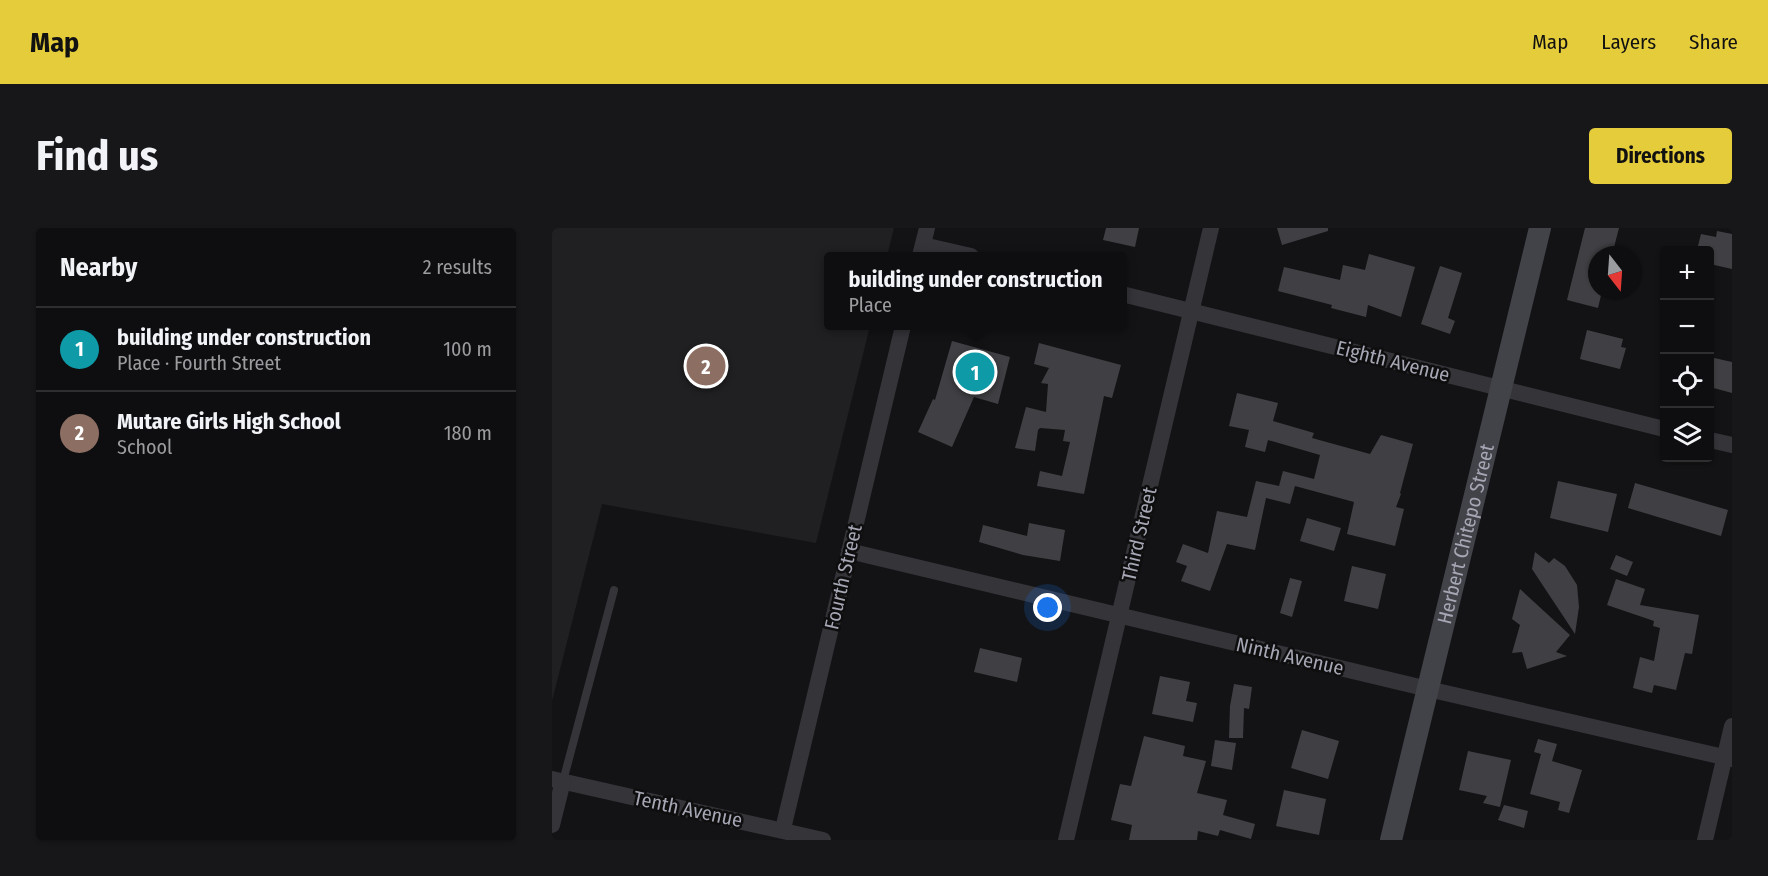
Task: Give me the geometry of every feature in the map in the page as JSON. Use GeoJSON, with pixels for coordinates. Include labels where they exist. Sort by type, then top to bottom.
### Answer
{"type":"FeatureCollection","features":[{"type":"Feature","properties":{"kind":"main road","name":"Herbert Chitepo Street"},"geometry":{"type":"LineString","coordinates":[[1391,840],[1540,228]]}},
{"type":"Feature","properties":{"kind":"street"},"geometry":{"type":"LineString","coordinates":[[921,251],[927,228]]}},
{"type":"Feature","properties":{"kind":"street","name":"Third Street"},"geometry":{"type":"LineString","coordinates":[[1066,840],[1210,228]]}},
{"type":"Feature","properties":{"kind":"street","name":"Eighth Avenue"},"geometry":{"type":"LineString","coordinates":[[1127,295],[1660,428]]}},
{"type":"Feature","properties":{"kind":"street","name":"Fourth Street"},"geometry":{"type":"LineString","coordinates":[[783,830],[902,330]]}},
{"type":"Feature","properties":{"kind":"street"},"geometry":{"type":"LineString","coordinates":[[1714,441],[1732,446]]}},
{"type":"Feature","properties":{"kind":"street","name":"Ninth Avenue"},"geometry":{"type":"LineString","coordinates":[[849,551],[1728,758]]}},
{"type":"Feature","properties":{"kind":"street"},"geometry":{"type":"LineString","coordinates":[[1705,840],[1728,758],[1732,726]]}},
{"type":"Feature","properties":{"kind":"street"},"geometry":{"type":"LineString","coordinates":[[552,825],[557,780]]}},
{"type":"Feature","properties":{"kind":"street","name":"Tenth Avenue"},"geometry":{"type":"LineString","coordinates":[[557,780],[823,840]]}},
{"type":"Feature","properties":{"kind":"lane"},"geometry":{"type":"LineString","coordinates":[[557,780],[614,590]]}},
{"type":"Feature","properties":{"kind":"shaded area"},"geometry":{"type":"Polygon","coordinates":[[[552,228],[894,228],[888,252],[824,252],[824,330],[869,330],[816,543],[602,504],[552,701],[552,228]]]}},
{"type":"Feature","properties":{"kind":"building"},"geometry":{"type":"Polygon","coordinates":[[[1106,228],[1139,228],[1135,247],[1103,240],[1106,228]]]}},
{"type":"Feature","properties":{"kind":"building"},"geometry":{"type":"Polygon","coordinates":[[[1277,228],[1328,228],[1328,231],[1282,245],[1277,228]]]}},
{"type":"Feature","properties":{"kind":"building"},"geometry":{"type":"Polygon","coordinates":[[[1585,228],[1619,228],[1614,246],[1588,246],[1588,300],[1600,300],[1598,308],[1567,300],[1585,228]]]}},
{"type":"Feature","properties":{"kind":"building"},"geometry":{"type":"Polygon","coordinates":[[[1717,231],[1732,234],[1732,269],[1714,265],[1714,246],[1698,246],[1701,234],[1716,237],[1717,231]]]}},
{"type":"Feature","properties":{"kind":"building"},"geometry":{"type":"Polygon","coordinates":[[[1369,254],[1415,267],[1401,317],[1368,305],[1366,317],[1331,308],[1332,305],[1278,291],[1284,267],[1340,280],[1343,265],[1365,270],[1369,254]]]}},
{"type":"Feature","properties":{"kind":"building"},"geometry":{"type":"Polygon","coordinates":[[[1440,266],[1462,273],[1448,318],[1455,321],[1450,334],[1421,324],[1440,266]]]}},
{"type":"Feature","properties":{"kind":"building"},"geometry":{"type":"Polygon","coordinates":[[[1587,330],[1623,339],[1621,347],[1626,348],[1620,369],[1580,359],[1587,330]]]}},
{"type":"Feature","properties":{"kind":"building"},"geometry":{"type":"Polygon","coordinates":[[[952,341],[1010,357],[998,404],[974,397],[952,447],[918,432],[933,399],[935,400],[952,341]]]}},
{"type":"Feature","properties":{"kind":"building"},"geometry":{"type":"Polygon","coordinates":[[[1039,343],[1121,365],[1112,398],[1104,396],[1084,494],[1037,486],[1040,471],[1062,476],[1070,442],[1063,441],[1065,430],[1040,428],[1035,451],[1015,448],[1026,407],[1046,412],[1048,384],[1041,383],[1049,368],[1034,364],[1039,343]]]}},
{"type":"Feature","properties":{"kind":"building"},"geometry":{"type":"Polygon","coordinates":[[[1714,358],[1732,362],[1732,393],[1714,388],[1714,358]]]}},
{"type":"Feature","properties":{"kind":"building"},"geometry":{"type":"Polygon","coordinates":[[[1237,393],[1278,403],[1273,421],[1314,433],[1312,438],[1370,454],[1381,435],[1413,444],[1396,507],[1404,509],[1395,546],[1347,534],[1354,502],[1295,486],[1290,504],[1266,498],[1255,550],[1227,544],[1210,591],[1181,581],[1187,566],[1176,562],[1183,544],[1208,553],[1217,511],[1247,517],[1256,481],[1279,486],[1283,471],[1314,479],[1320,455],[1268,440],[1265,452],[1245,447],[1249,430],[1229,426],[1237,393]]]}},
{"type":"Feature","properties":{"kind":"building"},"geometry":{"type":"Polygon","coordinates":[[[1558,481],[1617,494],[1608,532],[1550,518],[1558,481]]]}},
{"type":"Feature","properties":{"kind":"building"},"geometry":{"type":"Polygon","coordinates":[[[1635,483],[1728,510],[1721,536],[1628,508],[1635,483]]]}},
{"type":"Feature","properties":{"kind":"building"},"geometry":{"type":"Polygon","coordinates":[[[1307,518],[1341,528],[1334,551],[1300,541],[1307,518]]]}},
{"type":"Feature","properties":{"kind":"building"},"geometry":{"type":"Polygon","coordinates":[[[1029,523],[1065,530],[1060,561],[1023,555],[979,542],[983,525],[1027,536],[1029,523]]]}},
{"type":"Feature","properties":{"kind":"building"},"geometry":{"type":"Polygon","coordinates":[[[1535,552],[1549,563],[1554,558],[1565,566],[1577,585],[1579,607],[1575,634],[1532,569],[1535,552]]]}},
{"type":"Feature","properties":{"kind":"building"},"geometry":{"type":"Polygon","coordinates":[[[1616,555],[1633,562],[1627,576],[1610,569],[1616,555]]]}},
{"type":"Feature","properties":{"kind":"building"},"geometry":{"type":"Polygon","coordinates":[[[1352,566],[1386,574],[1378,609],[1344,601],[1352,566]]]}},
{"type":"Feature","properties":{"kind":"building"},"geometry":{"type":"Polygon","coordinates":[[[1290,578],[1302,581],[1292,617],[1280,613],[1290,578]]]}},
{"type":"Feature","properties":{"kind":"building"},"geometry":{"type":"Polygon","coordinates":[[[1616,579],[1645,589],[1640,605],[1699,615],[1692,654],[1685,653],[1676,690],[1654,685],[1652,693],[1633,688],[1640,657],[1654,661],[1660,628],[1653,626],[1654,621],[1607,605],[1616,579]]]}},
{"type":"Feature","properties":{"kind":"building"},"geometry":{"type":"Polygon","coordinates":[[[1520,589],[1570,635],[1556,652],[1567,656],[1527,669],[1522,652],[1512,653],[1520,625],[1512,619],[1520,589]]]}},
{"type":"Feature","properties":{"kind":"building"},"geometry":{"type":"Polygon","coordinates":[[[980,648],[1022,658],[1017,682],[974,672],[980,648]]]}},
{"type":"Feature","properties":{"kind":"building"},"geometry":{"type":"Polygon","coordinates":[[[1160,676],[1190,682],[1186,701],[1197,703],[1193,722],[1152,714],[1160,676]]]}},
{"type":"Feature","properties":{"kind":"building"},"geometry":{"type":"Polygon","coordinates":[[[1234,684],[1252,687],[1249,709],[1244,708],[1243,738],[1229,738],[1230,706],[1234,684]]]}},
{"type":"Feature","properties":{"kind":"building"},"geometry":{"type":"Polygon","coordinates":[[[1302,730],[1339,741],[1328,779],[1291,768],[1302,730]]]}},
{"type":"Feature","properties":{"kind":"building"},"geometry":{"type":"Polygon","coordinates":[[[1144,736],[1185,746],[1183,756],[1206,761],[1197,793],[1227,800],[1223,815],[1255,824],[1251,839],[1220,830],[1218,836],[1198,831],[1197,840],[1129,840],[1132,825],[1111,820],[1120,784],[1131,786],[1144,736]]]}},
{"type":"Feature","properties":{"kind":"building"},"geometry":{"type":"Polygon","coordinates":[[[1538,739],[1557,744],[1552,761],[1582,770],[1569,813],[1558,810],[1560,802],[1530,794],[1541,754],[1534,752],[1538,739]]]}},
{"type":"Feature","properties":{"kind":"building"},"geometry":{"type":"Polygon","coordinates":[[[1215,740],[1236,743],[1232,770],[1211,766],[1215,740]]]}},
{"type":"Feature","properties":{"kind":"building"},"geometry":{"type":"Polygon","coordinates":[[[1468,751],[1511,760],[1500,807],[1483,803],[1487,796],[1459,790],[1468,751]]]}},
{"type":"Feature","properties":{"kind":"building"},"geometry":{"type":"Polygon","coordinates":[[[1284,790],[1326,799],[1319,835],[1276,826],[1284,790]]]}},
{"type":"Feature","properties":{"kind":"building"},"geometry":{"type":"Polygon","coordinates":[[[1504,805],[1528,811],[1524,828],[1498,820],[1504,805]]]}},
{"type":"Feature","properties":{"kind":"place","name":"Mutare Girls High School"},"geometry":{"type":"Point","coordinates":[706,366]}},
{"type":"Feature","properties":{"kind":"place","name":"building under construction"},"geometry":{"type":"Point","coordinates":[975,372]}}]}
